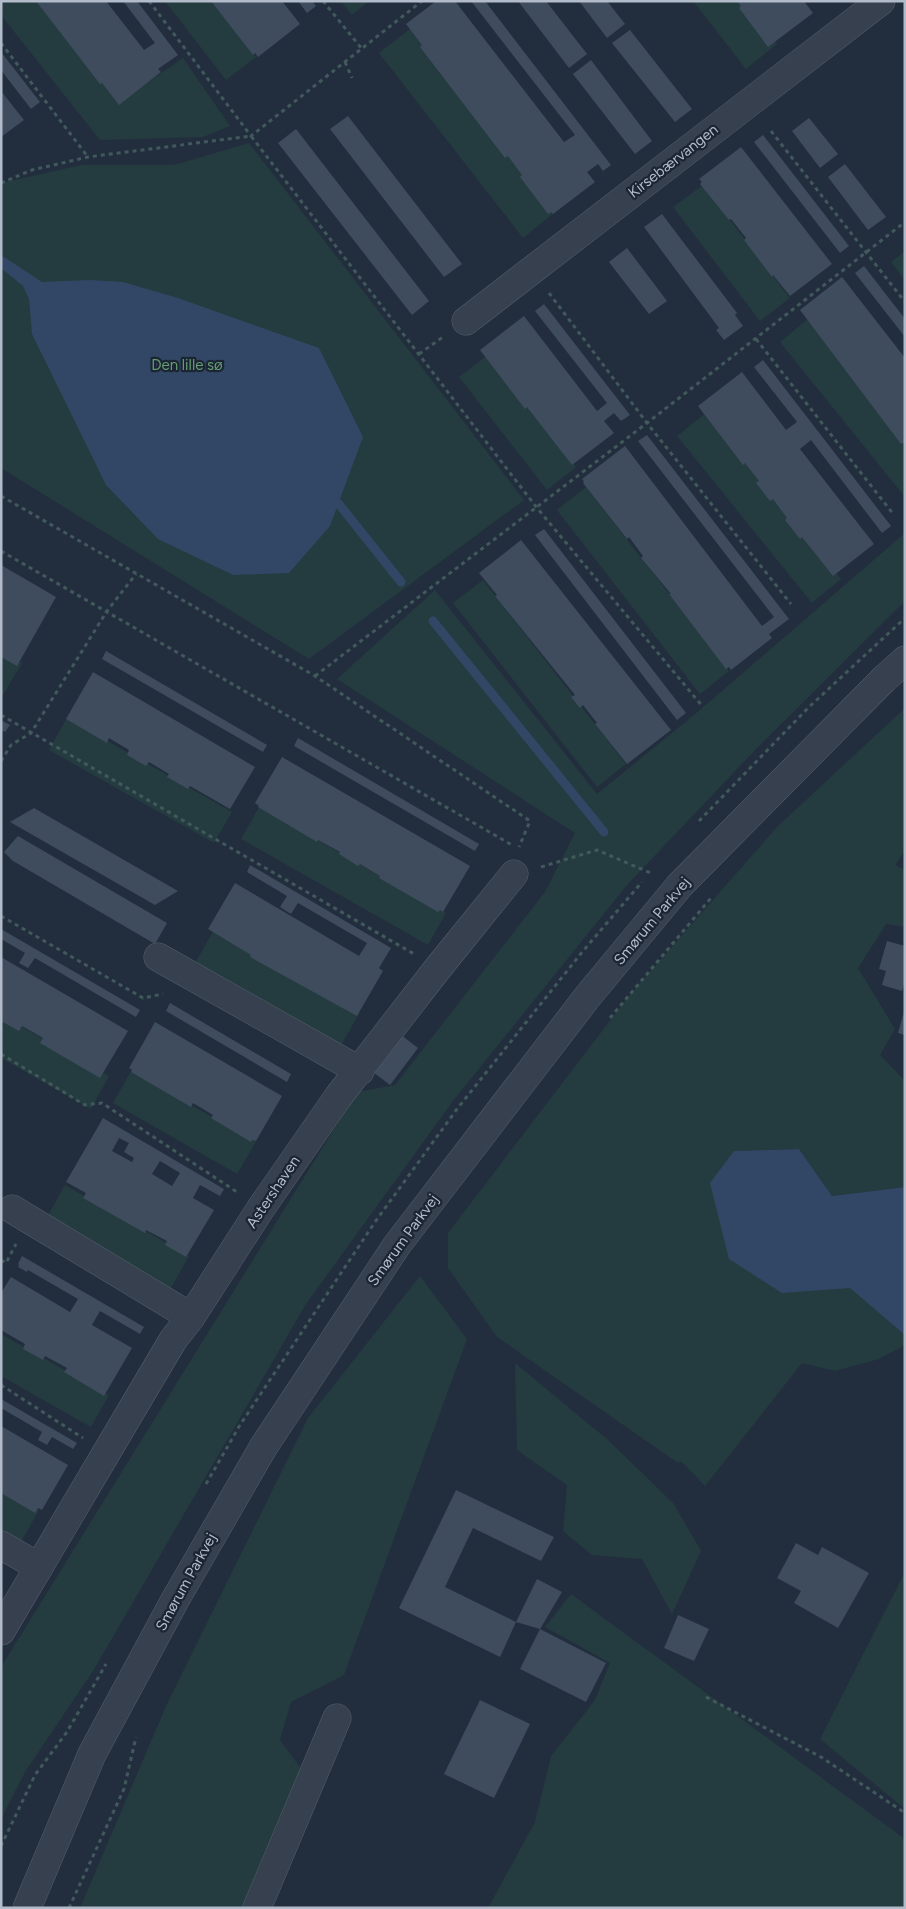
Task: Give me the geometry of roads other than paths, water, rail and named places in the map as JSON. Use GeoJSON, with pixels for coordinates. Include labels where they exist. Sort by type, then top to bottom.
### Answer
{"type":"FeatureCollection","features":[{"type":"Feature","properties":{"kind":"street","name":"Kirsebærvangen"},"geometry":{"type":"LineString","coordinates":[[466,321],[881,1]]}},
{"type":"Feature","properties":{"kind":"street","name":"Smørum Parkvej"},"geometry":{"type":"LineString","coordinates":[[28,1908],[92,1754],[176,1600],[264,1446],[396,1245],[588,996],[680,886],[905,660]]}},
{"type":"Feature","properties":{"kind":"street","name":"Astershaven"},"geometry":{"type":"LineString","coordinates":[[1,1631],[173,1340],[191,1317],[261,1208],[338,1097],[514,874]]}},
{"type":"Feature","properties":{"kind":"street"},"geometry":{"type":"LineString","coordinates":[[158,957],[360,1071]]}},
{"type":"Feature","properties":{"kind":"street"},"geometry":{"type":"LineString","coordinates":[[12,1209],[191,1317]]}},
{"type":"Feature","properties":{"kind":"street"},"geometry":{"type":"LineString","coordinates":[[1,1545],[39,1567]]}},
{"type":"Feature","properties":{"kind":"street"},"geometry":{"type":"LineString","coordinates":[[257,1908],[337,1718]]}},
{"type":"Feature","properties":{"kind":"water"},"geometry":{"type":"Polygon","coordinates":[[[1,255],[42,282],[90,280],[123,282],[178,298],[319,348],[363,437],[330,526],[289,573],[233,575],[158,539],[106,485],[32,334],[29,299],[23,286],[1,268],[1,255]]]}},
{"type":"Feature","properties":{"kind":"water"},"geometry":{"type":"Polygon","coordinates":[[[799,1149],[832,1196],[905,1187],[905,1335],[850,1288],[782,1293],[729,1259],[710,1183],[734,1151],[799,1149]]]}},
{"type":"Feature","properties":{"kind":"waterway"},"geometry":{"type":"LineString","coordinates":[[338,503],[401,582]]}},
{"type":"Feature","properties":{"kind":"waterway"},"geometry":{"type":"LineString","coordinates":[[433,621],[604,832]]}},
{"type":"Feature","properties":{"kind":"park label","name":"Den lille sø"},"geometry":{"type":"Point","coordinates":[187,365]}}]}
